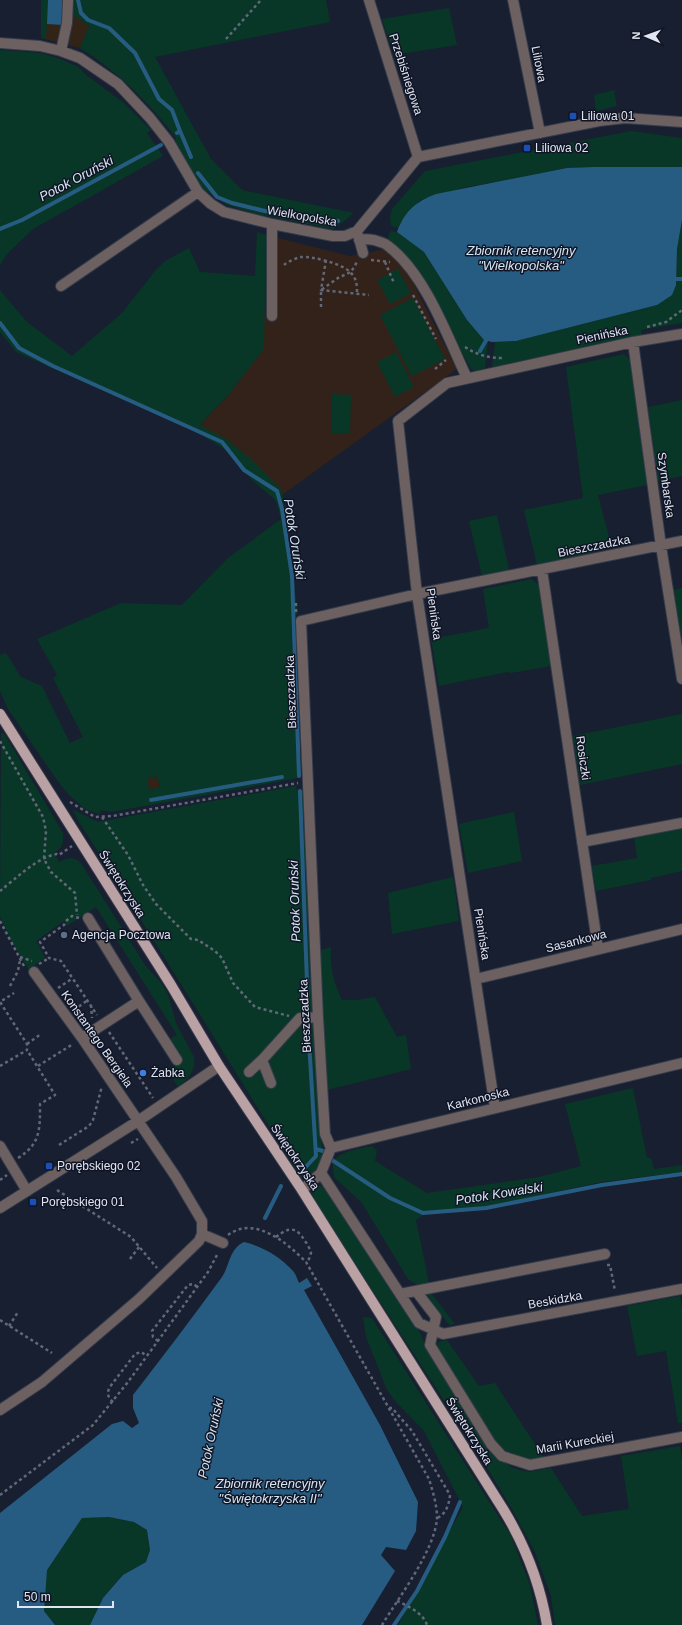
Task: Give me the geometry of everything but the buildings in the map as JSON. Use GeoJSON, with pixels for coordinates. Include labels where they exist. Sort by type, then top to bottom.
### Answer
{"type":"FeatureCollection","features":[{"type":"Feature","properties":{"kind":"main road","name":"Świętokrzyska"},"geometry":{"type":"LineString","coordinates":[[1,717],[171,985],[219,1066],[302,1190],[516,1530],[536,1578],[547,1625]]}},
{"type":"Feature","properties":{"kind":"street"},"geometry":{"type":"LineString","coordinates":[[60,50],[67,22],[68,0]]}},
{"type":"Feature","properties":{"kind":"street","name":"Przebiśniegowa"},"geometry":{"type":"LineString","coordinates":[[370,0],[418,157]]}},
{"type":"Feature","properties":{"kind":"street","name":"Liliowa"},"geometry":{"type":"LineString","coordinates":[[513,0],[540,133]]}},
{"type":"Feature","properties":{"kind":"street","name":"Wielkopolska"},"geometry":{"type":"LineString","coordinates":[[0,43],[40,46],[60,50],[80,58],[118,84],[150,118],[169,142],[198,192],[211,204],[224,212],[272,224],[333,236],[358,235],[366,239],[384,243],[402,258],[410,268],[432,304],[467,378]]}},
{"type":"Feature","properties":{"kind":"street"},"geometry":{"type":"LineString","coordinates":[[363,253],[358,235],[418,157],[599,121],[625,118],[682,122]]}},
{"type":"Feature","properties":{"kind":"street"},"geometry":{"type":"LineString","coordinates":[[61,286],[198,192]]}},
{"type":"Feature","properties":{"kind":"street"},"geometry":{"type":"LineString","coordinates":[[272,224],[272,316]]}},
{"type":"Feature","properties":{"kind":"street","name":"Pienińska"},"geometry":{"type":"LineString","coordinates":[[495,1108],[417,594],[398,421],[447,383],[633,342],[682,334]]}},
{"type":"Feature","properties":{"kind":"street","name":"Szymbarska"},"geometry":{"type":"LineString","coordinates":[[633,342],[661,546],[682,679]]}},
{"type":"Feature","properties":{"kind":"street","name":"Bieszczadzka"},"geometry":{"type":"LineString","coordinates":[[331,1148],[325,1134],[318,1017],[301,621],[417,594],[682,541]]}},
{"type":"Feature","properties":{"kind":"street","name":"Rosiczki"},"geometry":{"type":"LineString","coordinates":[[542,570],[598,949]]}},
{"type":"Feature","properties":{"kind":"street"},"geometry":{"type":"LineString","coordinates":[[582,842],[682,823]]}},
{"type":"Feature","properties":{"kind":"street"},"geometry":{"type":"LineString","coordinates":[[88,918],[177,1060]]}},
{"type":"Feature","properties":{"kind":"street","name":"Sasankowa"},"geometry":{"type":"LineString","coordinates":[[476,979],[682,929]]}},
{"type":"Feature","properties":{"kind":"street","name":"Konstantego Bergiela"},"geometry":{"type":"LineString","coordinates":[[37,967],[202,1221],[202,1234]]}},
{"type":"Feature","properties":{"kind":"street"},"geometry":{"type":"LineString","coordinates":[[82,1038],[101,1020],[139,1001]]}},
{"type":"Feature","properties":{"kind":"street"},"geometry":{"type":"LineString","coordinates":[[249,1072],[262,1060],[300,1018],[318,1017]]}},
{"type":"Feature","properties":{"kind":"street"},"geometry":{"type":"LineString","coordinates":[[262,1060],[271,1083]]}},
{"type":"Feature","properties":{"kind":"street","name":"Karkonoska"},"geometry":{"type":"LineString","coordinates":[[331,1148],[682,1063]]}},
{"type":"Feature","properties":{"kind":"street"},"geometry":{"type":"LineString","coordinates":[[0,1208],[138,1121],[219,1066]]}},
{"type":"Feature","properties":{"kind":"street"},"geometry":{"type":"LineString","coordinates":[[0,1146],[27,1191]]}},
{"type":"Feature","properties":{"kind":"street"},"geometry":{"type":"LineString","coordinates":[[302,1190],[321,1173],[331,1148]]}},
{"type":"Feature","properties":{"kind":"street","name":"Świętokrzyska"},"geometry":{"type":"LineString","coordinates":[[321,1173],[419,1323],[433,1330]]}},
{"type":"Feature","properties":{"kind":"street"},"geometry":{"type":"LineString","coordinates":[[0,1410],[42,1382],[139,1299],[199,1241],[202,1234],[223,1243]]}},
{"type":"Feature","properties":{"kind":"street"},"geometry":{"type":"LineString","coordinates":[[400,1294],[605,1254]]}},
{"type":"Feature","properties":{"kind":"street","name":"Beskidzka"},"geometry":{"type":"LineString","coordinates":[[433,1330],[443,1334],[682,1289]]}},
{"type":"Feature","properties":{"kind":"street","name":"Marii Kureckiej"},"geometry":{"type":"LineString","coordinates":[[416,1291],[436,1317],[430,1345],[491,1444],[502,1456],[530,1465],[682,1437]]}},
{"type":"Feature","properties":{"kind":"path"},"geometry":{"type":"LineString","coordinates":[[226,39],[261,0]]}},
{"type":"Feature","properties":{"kind":"path"},"geometry":{"type":"LineString","coordinates":[[282,268],[285,263],[301,257],[326,260],[351,272],[357,283],[357,294]]}},
{"type":"Feature","properties":{"kind":"path"},"geometry":{"type":"LineString","coordinates":[[321,290],[338,278],[351,272],[357,261],[363,259],[395,263]]}},
{"type":"Feature","properties":{"kind":"path"},"geometry":{"type":"LineString","coordinates":[[321,306],[321,290],[326,260]]}},
{"type":"Feature","properties":{"kind":"path"},"geometry":{"type":"LineString","coordinates":[[385,262],[394,283]]}},
{"type":"Feature","properties":{"kind":"path"},"geometry":{"type":"LineString","coordinates":[[321,290],[369,295]]}},
{"type":"Feature","properties":{"kind":"path"},"geometry":{"type":"LineString","coordinates":[[411,290],[439,346]]}},
{"type":"Feature","properties":{"kind":"path"},"geometry":{"type":"LineString","coordinates":[[645,328],[666,322],[682,310]]}},
{"type":"Feature","properties":{"kind":"path"},"geometry":{"type":"LineString","coordinates":[[462,343],[474,353],[489,358],[505,358]]}},
{"type":"Feature","properties":{"kind":"path"},"geometry":{"type":"LineString","coordinates":[[436,369],[446,360],[443,353]]}},
{"type":"Feature","properties":{"kind":"path"},"geometry":{"type":"LineString","coordinates":[[0,741],[44,816],[46,830],[44,859],[52,872],[75,893],[78,918]]}},
{"type":"Feature","properties":{"kind":"path"},"geometry":{"type":"LineString","coordinates":[[68,799],[72,804],[95,817],[102,817],[308,781]]}},
{"type":"Feature","properties":{"kind":"path"},"geometry":{"type":"LineString","coordinates":[[102,817],[128,855],[143,886],[156,904],[191,939],[202,943],[215,951],[222,958],[233,982],[250,1002],[255,1007],[300,1018]]}},
{"type":"Feature","properties":{"kind":"path"},"geometry":{"type":"LineString","coordinates":[[0,891],[24,872],[44,859],[52,855],[59,855],[80,841]]}},
{"type":"Feature","properties":{"kind":"path"},"geometry":{"type":"LineString","coordinates":[[88,918],[84,921],[72,916],[64,925],[40,942],[49,958],[61,961],[95,1012]]}},
{"type":"Feature","properties":{"kind":"path"},"geometry":{"type":"LineString","coordinates":[[0,921],[23,963]]}},
{"type":"Feature","properties":{"kind":"path"},"geometry":{"type":"LineString","coordinates":[[20,958],[37,967],[49,958]]}},
{"type":"Feature","properties":{"kind":"path"},"geometry":{"type":"LineString","coordinates":[[10,986],[18,971],[20,958]]}},
{"type":"Feature","properties":{"kind":"path"},"geometry":{"type":"LineString","coordinates":[[63,984],[73,978]]}},
{"type":"Feature","properties":{"kind":"path"},"geometry":{"type":"LineString","coordinates":[[14,993],[0,1002],[27,1044],[27,1050],[55,1095],[40,1104],[39,1133],[28,1152],[16,1159]]}},
{"type":"Feature","properties":{"kind":"path"},"geometry":{"type":"LineString","coordinates":[[78,1006],[88,1000]]}},
{"type":"Feature","properties":{"kind":"path"},"geometry":{"type":"LineString","coordinates":[[101,1020],[154,1100]]}},
{"type":"Feature","properties":{"kind":"path"},"geometry":{"type":"LineString","coordinates":[[27,1044],[41,1034]]}},
{"type":"Feature","properties":{"kind":"path"},"geometry":{"type":"LineString","coordinates":[[38,1066],[82,1038]]}},
{"type":"Feature","properties":{"kind":"path"},"geometry":{"type":"LineString","coordinates":[[0,1066],[27,1050]]}},
{"type":"Feature","properties":{"kind":"path"},"geometry":{"type":"LineString","coordinates":[[59,1145],[89,1126],[93,1120],[102,1082]]}},
{"type":"Feature","properties":{"kind":"path"},"geometry":{"type":"LineString","coordinates":[[57,1190],[132,1238],[158,1270]]}},
{"type":"Feature","properties":{"kind":"path"},"geometry":{"type":"LineString","coordinates":[[0,1495],[94,1425],[113,1402],[208,1272],[223,1243],[231,1233],[244,1228],[269,1232],[295,1251],[306,1262],[429,1479],[435,1498],[437,1518],[434,1536],[424,1557],[382,1625]]}},
{"type":"Feature","properties":{"kind":"path"},"geometry":{"type":"LineString","coordinates":[[276,1237],[288,1230],[296,1230],[311,1253],[306,1262]]}},
{"type":"Feature","properties":{"kind":"path"},"geometry":{"type":"LineString","coordinates":[[130,1260],[139,1247]]}},
{"type":"Feature","properties":{"kind":"path"},"geometry":{"type":"LineString","coordinates":[[602,1266],[610,1265],[614,1291],[619,1290]]}},
{"type":"Feature","properties":{"kind":"path"},"geometry":{"type":"LineString","coordinates":[[158,1341],[153,1337],[152,1331],[188,1285],[194,1284],[197,1287]]}},
{"type":"Feature","properties":{"kind":"path"},"geometry":{"type":"LineString","coordinates":[[10,1326],[18,1312]]}},
{"type":"Feature","properties":{"kind":"path"},"geometry":{"type":"LineString","coordinates":[[0,1320],[52,1353]]}},
{"type":"Feature","properties":{"kind":"path"},"geometry":{"type":"LineString","coordinates":[[113,1402],[109,1397],[109,1388],[135,1354],[141,1352],[147,1356]]}},
{"type":"Feature","properties":{"kind":"path"},"geometry":{"type":"LineString","coordinates":[[389,1408],[392,1408],[412,1431],[450,1495],[449,1504],[446,1511],[442,1516],[437,1518]]}},
{"type":"Feature","properties":{"kind":"path"},"geometry":{"type":"LineString","coordinates":[[397,1600],[419,1613],[427,1625]]}},
{"type":"Feature","properties":{"kind":"shaded area"},"geometry":{"type":"Polygon","coordinates":[[[41,0],[78,0],[89,26],[80,48],[41,38],[41,0]]]}},
{"type":"Feature","properties":{"kind":"shaded area"},"geometry":{"type":"Polygon","coordinates":[[[266,235],[350,256],[384,249],[406,269],[457,369],[282,495],[281,490],[200,425],[229,394],[263,349],[266,235]]]}},
{"type":"Feature","properties":{"kind":"shaded area"},"geometry":{"type":"Polygon","coordinates":[[[157,776],[160,788],[149,790],[146,779],[157,776]]]}},
{"type":"Feature","properties":{"kind":"green space"},"geometry":{"type":"Polygon","coordinates":[[[41,0],[48,0],[46,39],[41,38],[41,0]]]}},
{"type":"Feature","properties":{"kind":"green space"},"geometry":{"type":"Polygon","coordinates":[[[72,0],[326,0],[330,22],[155,57],[211,159],[242,190],[354,213],[334,229],[257,214],[227,205],[202,188],[192,175],[175,141],[176,138],[155,112],[120,77],[80,48],[89,26],[72,14],[72,0]]]}},
{"type":"Feature","properties":{"kind":"green space"},"geometry":{"type":"Polygon","coordinates":[[[449,8],[457,45],[394,55],[382,19],[449,8]]]}},
{"type":"Feature","properties":{"kind":"green space"},"geometry":{"type":"Polygon","coordinates":[[[0,50],[40,53],[58,58],[79,67],[86,75],[124,103],[151,130],[147,133],[163,156],[33,229],[7,254],[0,265],[0,50]]]}},
{"type":"Feature","properties":{"kind":"green space"},"geometry":{"type":"Polygon","coordinates":[[[614,90],[617,106],[596,111],[594,95],[614,90]]]}},
{"type":"Feature","properties":{"kind":"green space"},"geometry":{"type":"Polygon","coordinates":[[[631,131],[682,138],[682,167],[567,168],[516,179],[467,187],[421,200],[409,211],[399,228],[391,226],[390,217],[392,209],[425,171],[631,131]]]}},
{"type":"Feature","properties":{"kind":"green space"},"geometry":{"type":"Polygon","coordinates":[[[682,220],[682,323],[641,330],[642,335],[492,367],[495,342],[516,341],[657,305],[676,285],[677,249],[682,220]]]}},
{"type":"Feature","properties":{"kind":"green space"},"geometry":{"type":"Polygon","coordinates":[[[390,231],[397,232],[424,252],[467,320],[484,340],[488,341],[485,368],[474,371],[471,369],[415,265],[402,252],[387,242],[390,231]]]}},
{"type":"Feature","properties":{"kind":"green space"},"geometry":{"type":"Polygon","coordinates":[[[257,232],[266,235],[264,349],[229,394],[200,425],[225,438],[250,458],[282,490],[298,614],[291,617],[298,778],[111,812],[100,810],[101,812],[99,814],[85,809],[69,795],[59,783],[8,709],[0,691],[0,655],[6,653],[21,677],[42,686],[70,743],[83,737],[53,678],[57,675],[37,639],[121,603],[182,605],[228,558],[281,519],[276,501],[253,481],[223,448],[194,431],[16,352],[0,332],[0,290],[27,322],[72,356],[122,313],[155,271],[165,261],[189,248],[200,272],[255,276],[257,232]],[[157,776],[147,779],[149,790],[160,787],[157,776]]]}},
{"type":"Feature","properties":{"kind":"green space"},"geometry":{"type":"Polygon","coordinates":[[[398,269],[411,293],[390,304],[377,280],[398,269]]]}},
{"type":"Feature","properties":{"kind":"green space"},"geometry":{"type":"Polygon","coordinates":[[[413,298],[445,359],[412,376],[380,315],[413,298]]]}},
{"type":"Feature","properties":{"kind":"green space"},"geometry":{"type":"Polygon","coordinates":[[[396,352],[414,387],[395,397],[377,362],[396,352]]]}},
{"type":"Feature","properties":{"kind":"green space"},"geometry":{"type":"Polygon","coordinates":[[[624,354],[630,360],[647,485],[598,495],[612,548],[537,565],[524,510],[583,498],[566,367],[624,354]]]}},
{"type":"Feature","properties":{"kind":"green space"},"geometry":{"type":"Polygon","coordinates":[[[332,394],[351,395],[350,434],[331,433],[332,394]]]}},
{"type":"Feature","properties":{"kind":"green space"},"geometry":{"type":"Polygon","coordinates":[[[682,400],[682,476],[658,481],[648,407],[682,400]]]}},
{"type":"Feature","properties":{"kind":"green space"},"geometry":{"type":"Polygon","coordinates":[[[497,515],[509,570],[482,576],[469,521],[497,515]]]}},
{"type":"Feature","properties":{"kind":"green space"},"geometry":{"type":"Polygon","coordinates":[[[532,579],[539,585],[551,666],[511,673],[507,672],[439,686],[431,639],[489,628],[483,589],[532,579]]]}},
{"type":"Feature","properties":{"kind":"green space"},"geometry":{"type":"Polygon","coordinates":[[[682,588],[682,637],[680,637],[674,590],[682,588]]]}},
{"type":"Feature","properties":{"kind":"green space"},"geometry":{"type":"Polygon","coordinates":[[[682,714],[682,764],[580,785],[573,736],[682,714]]]}},
{"type":"Feature","properties":{"kind":"green space"},"geometry":{"type":"Polygon","coordinates":[[[1,733],[5,735],[63,833],[62,844],[54,853],[59,862],[70,858],[81,863],[145,965],[162,984],[168,994],[176,1023],[194,1057],[194,1067],[192,1071],[188,1078],[178,1087],[168,1071],[171,1067],[181,1061],[170,1039],[177,1035],[96,907],[67,926],[64,921],[36,941],[45,957],[29,970],[11,940],[0,917],[1,733]]]}},
{"type":"Feature","properties":{"kind":"green space"},"geometry":{"type":"Polygon","coordinates":[[[296,786],[297,790],[304,791],[312,1011],[296,1014],[297,1024],[311,1021],[313,1023],[321,1142],[323,1148],[322,1159],[319,1166],[308,1177],[301,1177],[72,809],[98,822],[296,786]]]}},
{"type":"Feature","properties":{"kind":"green space"},"geometry":{"type":"Polygon","coordinates":[[[514,812],[522,861],[468,873],[459,824],[514,812]]]}},
{"type":"Feature","properties":{"kind":"green space"},"geometry":{"type":"Polygon","coordinates":[[[682,827],[682,871],[651,878],[651,880],[596,891],[592,866],[637,858],[634,837],[682,827]]]}},
{"type":"Feature","properties":{"kind":"green space"},"geometry":{"type":"Polygon","coordinates":[[[453,877],[459,921],[392,934],[388,893],[453,877]]]}},
{"type":"Feature","properties":{"kind":"green space"},"geometry":{"type":"Polygon","coordinates":[[[331,947],[333,974],[342,1000],[356,1000],[375,997],[397,1037],[406,1035],[411,1069],[327,1090],[318,951],[331,947]]]}},
{"type":"Feature","properties":{"kind":"green space"},"geometry":{"type":"Polygon","coordinates":[[[633,1088],[647,1158],[651,1158],[654,1169],[682,1165],[682,1172],[602,1182],[478,1208],[426,1213],[416,1220],[429,1283],[419,1286],[408,1279],[362,1203],[334,1177],[333,1164],[338,1156],[349,1151],[372,1146],[377,1151],[375,1161],[427,1193],[539,1177],[581,1166],[565,1104],[633,1088]]]}},
{"type":"Feature","properties":{"kind":"green space"},"geometry":{"type":"Polygon","coordinates":[[[320,1185],[328,1191],[419,1331],[442,1375],[494,1453],[512,1468],[529,1472],[551,1468],[582,1516],[629,1509],[621,1456],[680,1446],[682,1461],[682,1625],[555,1625],[551,1596],[534,1550],[512,1509],[476,1450],[315,1201],[312,1192],[315,1187],[320,1185]]]}},
{"type":"Feature","properties":{"kind":"green space"},"geometry":{"type":"Polygon","coordinates":[[[425,1292],[431,1293],[455,1324],[449,1325],[425,1292]]]}},
{"type":"Feature","properties":{"kind":"green space"},"geometry":{"type":"Polygon","coordinates":[[[680,1296],[682,1309],[682,1423],[678,1423],[666,1351],[637,1356],[627,1306],[680,1296]]]}},
{"type":"Feature","properties":{"kind":"green space"},"geometry":{"type":"Polygon","coordinates":[[[363,1317],[372,1318],[511,1536],[530,1585],[538,1625],[398,1625],[463,1507],[424,1431],[396,1402],[387,1390],[366,1337],[363,1317]]]}},
{"type":"Feature","properties":{"kind":"green space"},"geometry":{"type":"Polygon","coordinates":[[[447,1340],[479,1386],[495,1383],[544,1458],[528,1460],[502,1449],[492,1438],[436,1351],[438,1342],[447,1340]]]}},
{"type":"Feature","properties":{"kind":"green space"},"geometry":{"type":"Polygon","coordinates":[[[109,1517],[134,1522],[147,1530],[150,1550],[146,1562],[123,1575],[103,1598],[90,1625],[55,1625],[44,1611],[46,1570],[82,1518],[109,1517]]]}},
{"type":"Feature","properties":{"kind":"water"},"geometry":{"type":"Polygon","coordinates":[[[48,0],[64,0],[63,25],[47,24],[48,0]]]}},
{"type":"Feature","properties":{"kind":"water","name":"Zbiornik retencyjny \"Wielkopolska\""},"geometry":{"type":"Polygon","coordinates":[[[682,167],[682,220],[677,249],[676,285],[672,295],[657,305],[516,341],[492,342],[484,340],[467,320],[424,252],[397,232],[407,213],[412,208],[422,200],[436,194],[567,168],[682,167]]]}},
{"type":"Feature","properties":{"kind":"water","name":"Zbiornik retencyjny \"Świętokrzyska II\""},"geometry":{"type":"Polygon","coordinates":[[[244,1242],[258,1246],[277,1257],[294,1272],[299,1283],[307,1278],[312,1286],[304,1290],[380,1425],[418,1502],[416,1531],[406,1550],[386,1547],[381,1555],[395,1571],[362,1625],[90,1625],[103,1598],[123,1575],[146,1562],[150,1550],[147,1530],[134,1522],[109,1517],[82,1518],[47,1570],[44,1611],[55,1625],[0,1625],[0,1513],[112,1424],[123,1421],[132,1428],[139,1423],[133,1408],[133,1395],[222,1277],[235,1249],[244,1242]]]}},
{"type":"Feature","properties":{"kind":"waterway","name":"Potok Oruński"},"geometry":{"type":"LineString","coordinates":[[78,0],[81,13],[88,20],[109,28],[135,53],[159,99],[172,110],[180,131],[177,133]]}},
{"type":"Feature","properties":{"kind":"waterway"},"geometry":{"type":"LineString","coordinates":[[180,131],[191,157]]}},
{"type":"Feature","properties":{"kind":"waterway","name":"Potok Oruński"},"geometry":{"type":"LineString","coordinates":[[0,229],[22,220],[161,145]]}},
{"type":"Feature","properties":{"kind":"waterway"},"geometry":{"type":"LineString","coordinates":[[198,173],[217,197],[232,203],[265,211],[338,221]]}},
{"type":"Feature","properties":{"kind":"waterway"},"geometry":{"type":"LineString","coordinates":[[672,279],[682,279]]}},
{"type":"Feature","properties":{"kind":"waterway","name":"Potok Oruński"},"geometry":{"type":"LineString","coordinates":[[0,323],[19,348],[53,366],[222,442],[244,470],[277,491],[282,509],[292,576],[299,776]]}},
{"type":"Feature","properties":{"kind":"waterway"},"geometry":{"type":"LineString","coordinates":[[480,351],[488,337]]}},
{"type":"Feature","properties":{"kind":"waterway"},"geometry":{"type":"LineString","coordinates":[[151,800],[282,777]]}},
{"type":"Feature","properties":{"kind":"waterway","name":"Potok Oruński"},"geometry":{"type":"LineString","coordinates":[[300,791],[308,1010]]}},
{"type":"Feature","properties":{"kind":"waterway","name":"Potok Oruński"},"geometry":{"type":"LineString","coordinates":[[302,1171],[316,1156],[308,1025]]}},
{"type":"Feature","properties":{"kind":"waterway","name":"Potok Oruński"},"geometry":{"type":"LineString","coordinates":[[316,1149],[323,1151]]}},
{"type":"Feature","properties":{"kind":"waterway","name":"Potok Kowalski"},"geometry":{"type":"LineString","coordinates":[[332,1160],[390,1198],[423,1213],[486,1208],[602,1185],[682,1174]]}},
{"type":"Feature","properties":{"kind":"waterway","name":"Potok Oruński"},"geometry":{"type":"LineString","coordinates":[[265,1218],[281,1186]]}},
{"type":"Feature","properties":{"kind":"waterway"},"geometry":{"type":"LineString","coordinates":[[394,1625],[417,1591],[445,1537],[460,1502]]}},
{"type":"Feature","properties":{"kind":"place","name":"Liliowa 01"},"geometry":{"type":"Point","coordinates":[573,116]}},
{"type":"Feature","properties":{"kind":"place","name":"Liliowa 02"},"geometry":{"type":"Point","coordinates":[527,148]}},
{"type":"Feature","properties":{"kind":"place","name":"Agencja Pocztowa"},"geometry":{"type":"Point","coordinates":[64,935]}},
{"type":"Feature","properties":{"kind":"place","name":"Żabka"},"geometry":{"type":"Point","coordinates":[143,1073]}},
{"type":"Feature","properties":{"kind":"place","name":"Porębskiego 02"},"geometry":{"type":"Point","coordinates":[49,1166]}},
{"type":"Feature","properties":{"kind":"place","name":"Porębskiego 01"},"geometry":{"type":"Point","coordinates":[33,1202]}}]}
